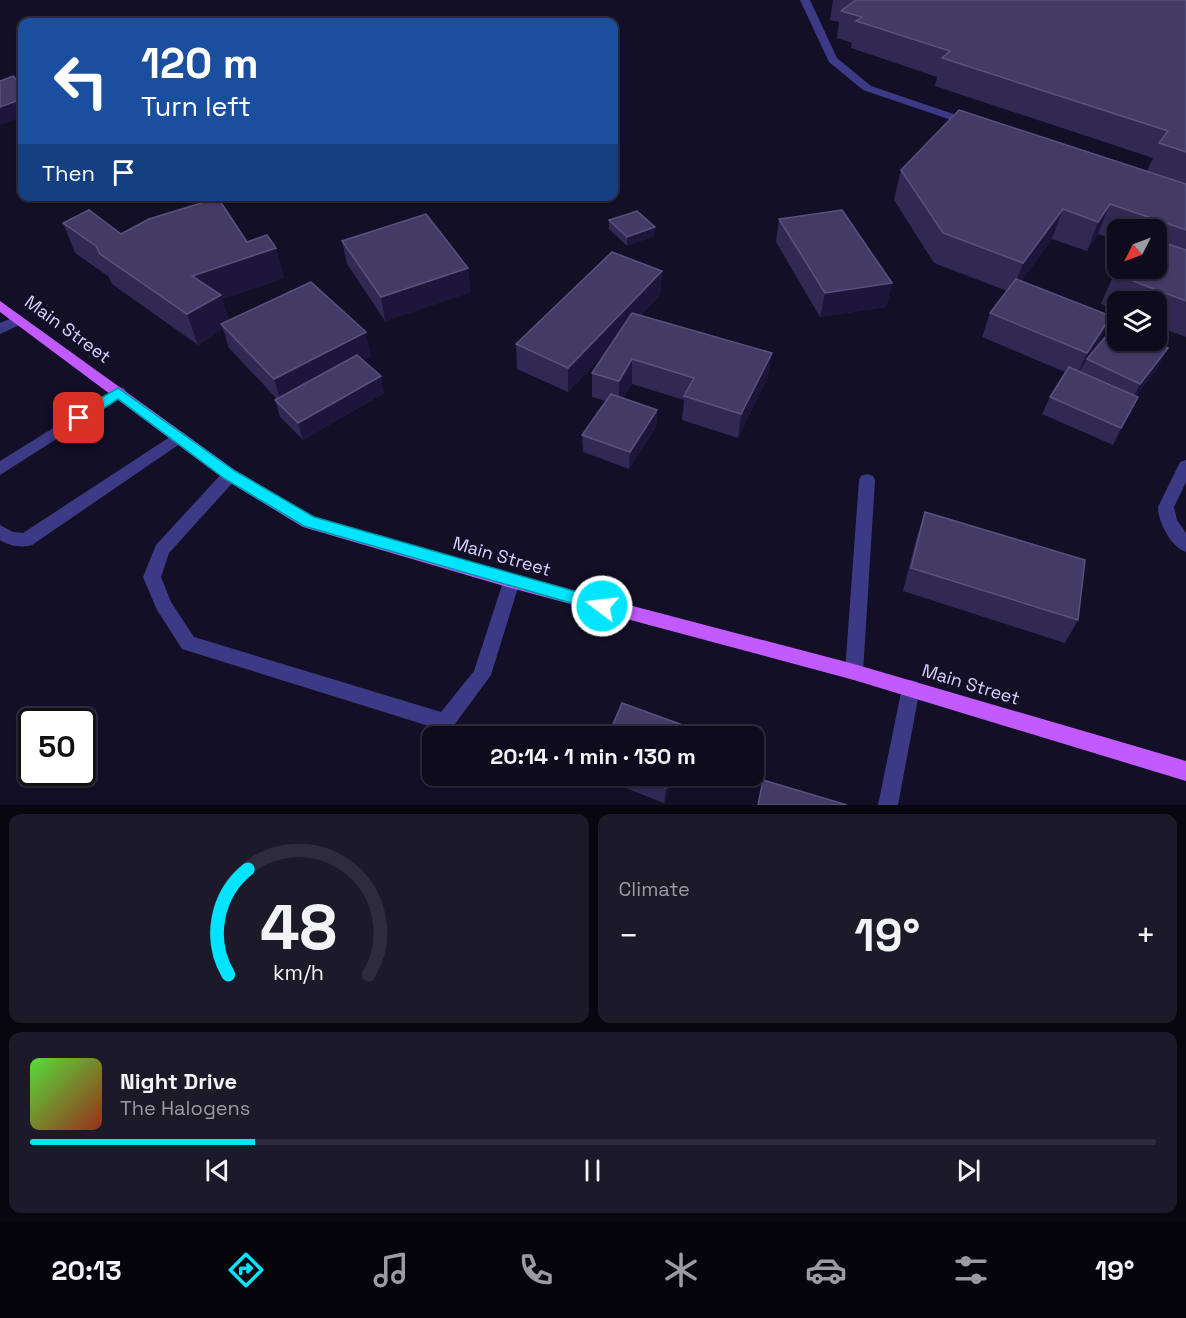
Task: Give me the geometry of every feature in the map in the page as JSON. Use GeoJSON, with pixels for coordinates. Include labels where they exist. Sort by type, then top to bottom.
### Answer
{"type":"FeatureCollection","features":[{"type":"Feature","properties":{"kind":"main road","name":"Main Street"},"geometry":{"type":"LineString","coordinates":[[0,305],[230,475],[309,522],[511,581],[911,688],[1186,771]]}},
{"type":"Feature","properties":{"kind":"street"},"geometry":{"type":"LineString","coordinates":[[805,0],[833,60],[867,88],[977,125]]}},
{"type":"Feature","properties":{"kind":"street"},"geometry":{"type":"LineString","coordinates":[[0,329],[19,320]]}},
{"type":"Feature","properties":{"kind":"street"},"geometry":{"type":"LineString","coordinates":[[0,469],[118,392]]}},
{"type":"Feature","properties":{"kind":"street"},"geometry":{"type":"LineString","coordinates":[[0,532],[10,538],[26,540],[179,437]]}},
{"type":"Feature","properties":{"kind":"street"},"geometry":{"type":"LineString","coordinates":[[1185,470],[1164,510],[1168,524],[1186,545]]}},
{"type":"Feature","properties":{"kind":"street"},"geometry":{"type":"LineString","coordinates":[[230,475],[162,550],[152,577],[163,604],[188,643],[445,722],[482,675],[511,581]]}},
{"type":"Feature","properties":{"kind":"street"},"geometry":{"type":"LineString","coordinates":[[854,672],[867,480]]}},
{"type":"Feature","properties":{"kind":"street"},"geometry":{"type":"LineString","coordinates":[[888,805],[911,688]]}},
{"type":"Feature","properties":{"kind":"building"},"geometry":{"type":"Polygon","coordinates":[[[856,0],[1186,0],[1186,152],[1159,143],[1168,131],[942,58],[950,51],[856,21],[862,17],[841,11],[856,0]]]}},
{"type":"Feature","properties":{"kind":"building"},"geometry":{"type":"Polygon","coordinates":[[[13,76],[18,81],[18,100],[0,107],[0,81],[13,76]]]}},
{"type":"Feature","properties":{"kind":"building"},"geometry":{"type":"Polygon","coordinates":[[[959,110],[1186,184],[1186,230],[1167,224],[1167,219],[1154,219],[1110,204],[1098,222],[1063,209],[1023,263],[943,233],[901,170],[959,110]]]}},
{"type":"Feature","properties":{"kind":"building"},"geometry":{"type":"Polygon","coordinates":[[[208,201],[220,201],[247,242],[267,235],[276,248],[192,276],[221,295],[187,314],[100,254],[96,246],[63,223],[89,210],[121,234],[149,219],[208,201]]]}},
{"type":"Feature","properties":{"kind":"building"},"geometry":{"type":"Polygon","coordinates":[[[842,210],[892,283],[825,293],[779,219],[842,210]]]}},
{"type":"Feature","properties":{"kind":"building"},"geometry":{"type":"Polygon","coordinates":[[[637,211],[655,227],[627,237],[609,220],[637,211]]]}},
{"type":"Feature","properties":{"kind":"building"},"geometry":{"type":"Polygon","coordinates":[[[426,214],[468,268],[381,297],[342,241],[426,214]]]}},
{"type":"Feature","properties":{"kind":"building"},"geometry":{"type":"Polygon","coordinates":[[[1167,244],[1186,250],[1186,301],[1167,294],[1167,291],[1159,291],[1127,279],[1167,279],[1167,244]]]}},
{"type":"Feature","properties":{"kind":"building"},"geometry":{"type":"Polygon","coordinates":[[[612,252],[662,271],[568,368],[516,344],[612,252]]]}},
{"type":"Feature","properties":{"kind":"building"},"geometry":{"type":"Polygon","coordinates":[[[1016,279],[1107,314],[1107,322],[1087,353],[990,313],[1016,279]]]}},
{"type":"Feature","properties":{"kind":"building"},"geometry":{"type":"Polygon","coordinates":[[[311,282],[366,332],[274,379],[221,324],[311,282]]]}},
{"type":"Feature","properties":{"kind":"building"},"geometry":{"type":"Polygon","coordinates":[[[632,313],[772,353],[741,414],[684,396],[694,378],[632,359],[619,381],[592,373],[632,313]]]}},
{"type":"Feature","properties":{"kind":"building"},"geometry":{"type":"Polygon","coordinates":[[[1107,335],[1107,351],[1166,351],[1140,384],[1087,359],[1107,335]]]}},
{"type":"Feature","properties":{"kind":"building"},"geometry":{"type":"Polygon","coordinates":[[[357,355],[381,376],[298,423],[275,400],[357,355]]]}},
{"type":"Feature","properties":{"kind":"building"},"geometry":{"type":"Polygon","coordinates":[[[1069,367],[1138,397],[1121,428],[1050,397],[1069,367]]]}},
{"type":"Feature","properties":{"kind":"building"},"geometry":{"type":"Polygon","coordinates":[[[611,394],[657,410],[630,452],[582,435],[611,394]]]}},
{"type":"Feature","properties":{"kind":"building"},"geometry":{"type":"Polygon","coordinates":[[[925,512],[1085,560],[1078,620],[911,568],[925,512]]]}},
{"type":"Feature","properties":{"kind":"building"},"geometry":{"type":"Polygon","coordinates":[[[622,703],[685,726],[612,726],[622,703]]]}},
{"type":"Feature","properties":{"kind":"building"},"geometry":{"type":"Polygon","coordinates":[[[764,780],[847,805],[758,805],[764,780]]]}},
{"type":"Feature","properties":{"kind":"route"},"geometry":{"type":"LineString","coordinates":[[79,418],[118,392],[230,475],[309,522],[602,606]]}}]}
